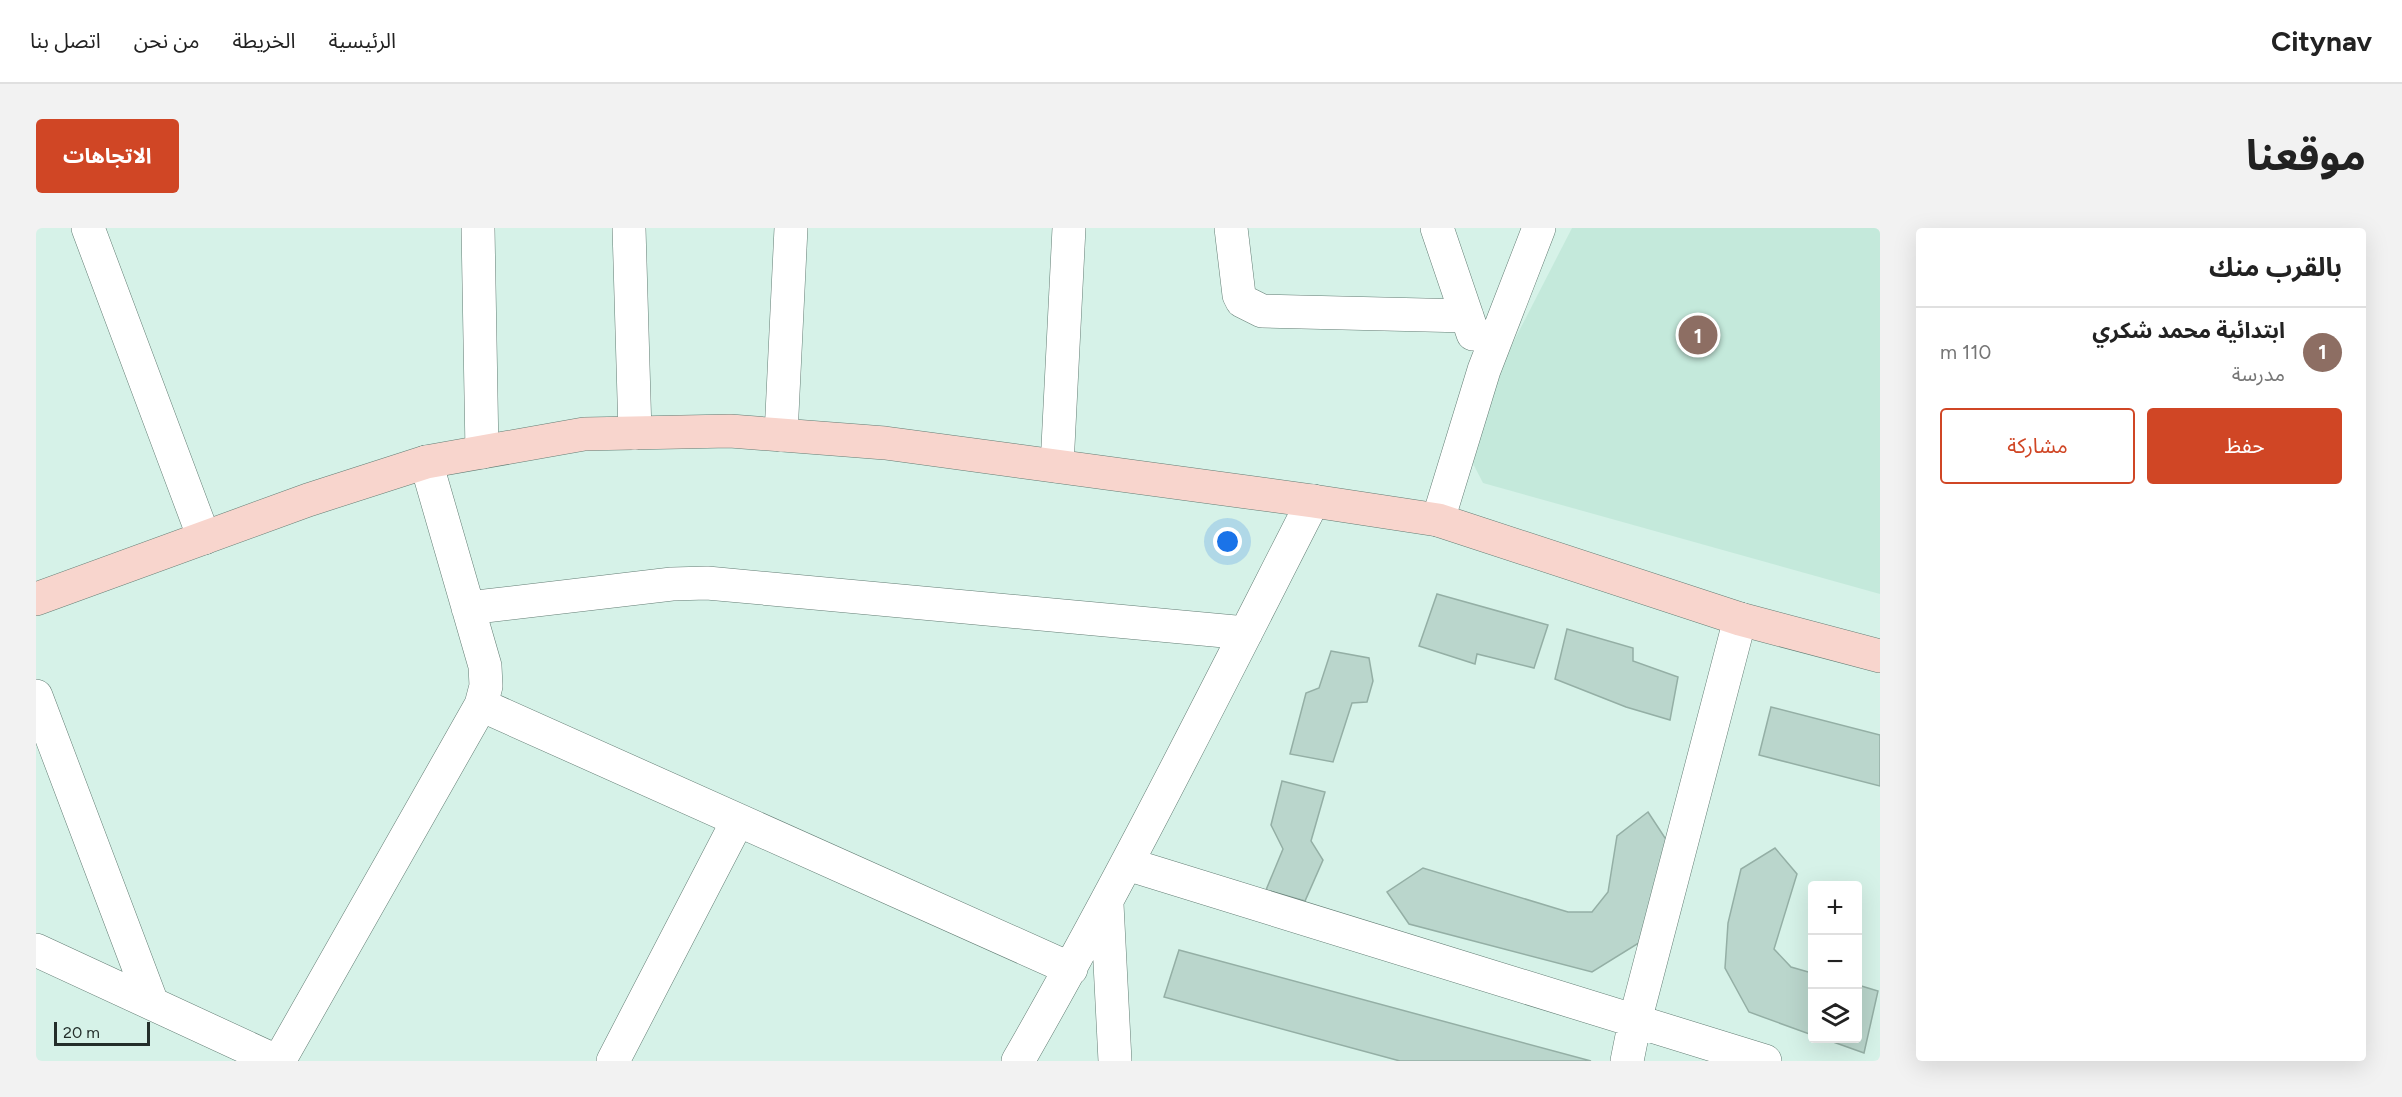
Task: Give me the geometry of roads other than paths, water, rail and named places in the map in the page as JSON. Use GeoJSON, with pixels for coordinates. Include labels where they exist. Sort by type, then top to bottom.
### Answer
{"type":"FeatureCollection","features":[{"type":"Feature","properties":{"kind":"street"},"geometry":{"type":"LineString","coordinates":[[88,228],[204,538]]}},
{"type":"Feature","properties":{"kind":"street"},"geometry":{"type":"LineString","coordinates":[[478,228],[482,452]]}},
{"type":"Feature","properties":{"kind":"street"},"geometry":{"type":"LineString","coordinates":[[629,228],[635,433]]}},
{"type":"Feature","properties":{"kind":"street"},"geometry":{"type":"LineString","coordinates":[[781,435],[791,228]]}},
{"type":"Feature","properties":{"kind":"street"},"geometry":{"type":"LineString","coordinates":[[1057,466],[1069,228]]}},
{"type":"Feature","properties":{"kind":"street"},"geometry":{"type":"LineString","coordinates":[[1231,228],[1239,295],[1242,301],[1262,311],[1467,316]]}},
{"type":"Feature","properties":{"kind":"street"},"geometry":{"type":"LineString","coordinates":[[1437,228],[1484,370]]}},
{"type":"Feature","properties":{"kind":"street"},"geometry":{"type":"LineString","coordinates":[[1438,520],[1484,370],[1539,228]]}},
{"type":"Feature","properties":{"kind":"street"},"geometry":{"type":"LineString","coordinates":[[36,599],[308,500],[426,462],[585,434],[730,431],[885,443],[1438,520],[1740,619],[1880,656]]}},
{"type":"Feature","properties":{"kind":"street"},"geometry":{"type":"LineString","coordinates":[[36,950],[278,1061],[481,705],[486,686],[484,666],[426,462]]}},
{"type":"Feature","properties":{"kind":"street"},"geometry":{"type":"LineString","coordinates":[[1018,1061],[1128,864],[1313,501]]}},
{"type":"Feature","properties":{"kind":"street"},"geometry":{"type":"LineString","coordinates":[[468,608],[672,584],[707,583],[1246,633]]}},
{"type":"Feature","properties":{"kind":"street"},"geometry":{"type":"LineString","coordinates":[[1627,1061],[1635,1021],[1740,619]]}},
{"type":"Feature","properties":{"kind":"street"},"geometry":{"type":"LineString","coordinates":[[36,696],[152,1003]]}},
{"type":"Feature","properties":{"kind":"street"},"geometry":{"type":"LineString","coordinates":[[481,705],[1071,969]]}},
{"type":"Feature","properties":{"kind":"street"},"geometry":{"type":"LineString","coordinates":[[614,1061],[738,820]]}},
{"type":"Feature","properties":{"kind":"street"},"geometry":{"type":"LineString","coordinates":[[1128,864],[1765,1061]]}},
{"type":"Feature","properties":{"kind":"street"},"geometry":{"type":"LineString","coordinates":[[1107,902],[1115,1061]]}},
{"type":"Feature","properties":{"kind":"place","name":"ابتدائية محمد شكري"},"geometry":{"type":"Point","coordinates":[1698,335]}}]}
